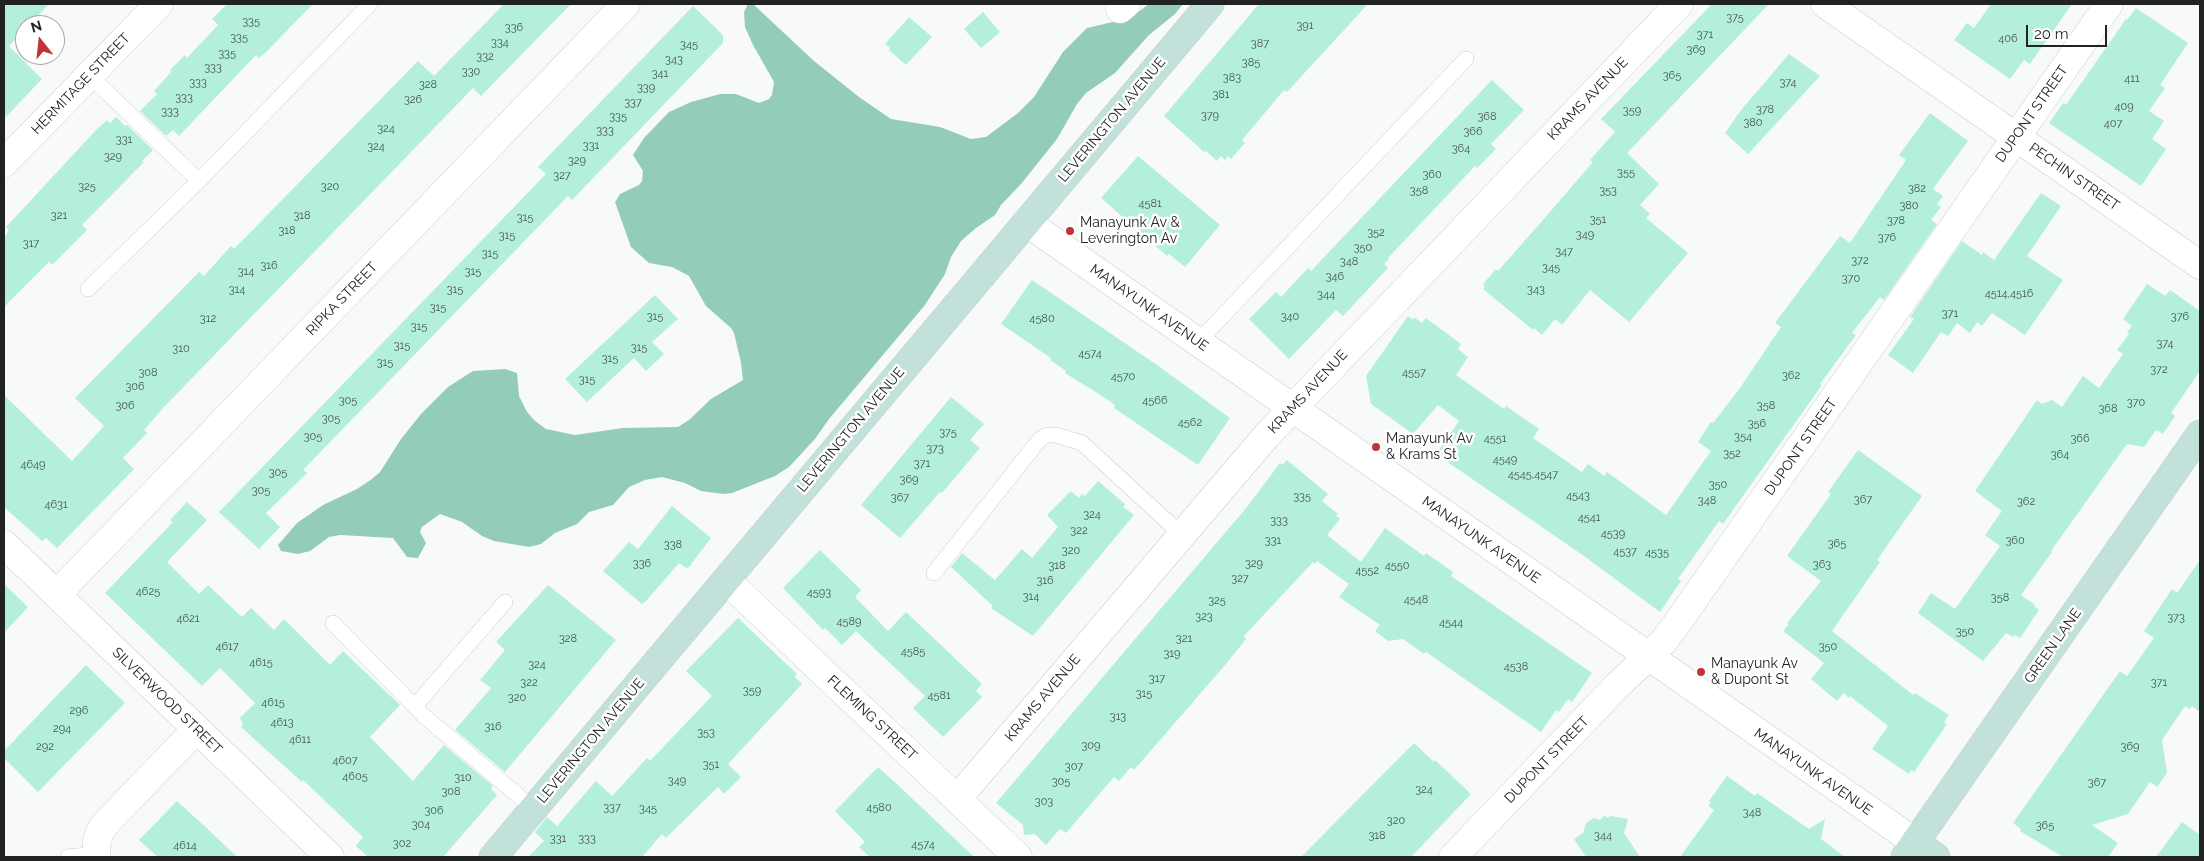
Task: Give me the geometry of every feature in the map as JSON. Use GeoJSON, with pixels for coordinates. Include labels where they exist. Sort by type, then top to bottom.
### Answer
{"type":"FeatureCollection","features":[{"type":"Feature","properties":{"kind":"street","name":"HERMITAGE STREET"},"geometry":{"type":"LineString","coordinates":[[4,164],[159,4]]}},
{"type":"Feature","properties":{"kind":"street","name":"RIPKA STREET"},"geometry":{"type":"LineString","coordinates":[[57,594],[626,4]]}},
{"type":"Feature","properties":{"kind":"street","name":"LEVERINGTON AVENUE"},"geometry":{"type":"LineString","coordinates":[[497,856],[534,809],[1210,4]]}},
{"type":"Feature","properties":{"kind":"street","name":"KRAMS AVENUE"},"geometry":{"type":"LineString","coordinates":[[957,799],[1292,408],[1679,4]]}},
{"type":"Feature","properties":{"kind":"street","name":"PECHIN STREET"},"geometry":{"type":"LineString","coordinates":[[1825,4],[2200,265]]}},
{"type":"Feature","properties":{"kind":"street","name":"DUPONT STREET"},"geometry":{"type":"LineString","coordinates":[[1464,853],[1617,686],[1648,657],[1676,625],[2109,4]]}},
{"type":"Feature","properties":{"kind":"street","name":"MANAYUNK AVENUE"},"geometry":{"type":"LineString","coordinates":[[1026,222],[1648,657],[1919,852]]}},
{"type":"Feature","properties":{"kind":"street","name":"GREEN LANE"},"geometry":{"type":"LineString","coordinates":[[1919,852],[2200,434]]}},
{"type":"Feature","properties":{"kind":"street","name":"SILVERWOOD STREET"},"geometry":{"type":"LineString","coordinates":[[4,544],[330,857]]}},
{"type":"Feature","properties":{"kind":"street","name":"FLEMING STREET"},"geometry":{"type":"LineString","coordinates":[[726,580],[957,799],[1012,855]]}},
{"type":"Feature","properties":{"kind":"street"},"geometry":{"type":"LineString","coordinates":[[96,856],[100,832],[106,824],[196,730]]}},
{"type":"Feature","properties":{"kind":"lane"},"geometry":{"type":"LineString","coordinates":[[88,289],[199,181],[370,4]]}},
{"type":"Feature","properties":{"kind":"lane"},"geometry":{"type":"LineString","coordinates":[[1198,342],[1466,60]]}},
{"type":"Feature","properties":{"kind":"lane"},"geometry":{"type":"LineString","coordinates":[[89,75],[199,181]]}},
{"type":"Feature","properties":{"kind":"lane"},"geometry":{"type":"LineString","coordinates":[[934,573],[1040,439],[1047,434],[1082,443],[1182,535]]}},
{"type":"Feature","properties":{"kind":"lane"},"geometry":{"type":"LineString","coordinates":[[415,706],[505,602]]}},
{"type":"Feature","properties":{"kind":"lane"},"geometry":{"type":"LineString","coordinates":[[333,623],[424,716],[534,809]]}},
{"type":"Feature","properties":{"kind":"lane"},"geometry":{"type":"LineString","coordinates":[[68,857],[96,856]]}},
{"type":"Feature","properties":{"kind":"green space"},"geometry":{"type":"Polygon","coordinates":[[[748,4],[753,4],[814,61],[859,97],[891,119],[940,127],[971,139],[986,137],[1018,113],[1034,97],[1063,52],[1087,28],[1130,18],[1149,4],[1183,4],[1175,14],[1149,35],[1115,73],[1086,93],[1077,104],[1057,139],[1021,184],[1001,205],[995,215],[961,241],[951,257],[945,274],[925,305],[829,419],[815,439],[789,467],[775,476],[732,493],[723,494],[701,491],[685,483],[662,477],[645,480],[629,487],[613,505],[589,512],[577,524],[555,533],[541,544],[529,547],[494,541],[482,536],[462,522],[440,514],[422,527],[420,532],[426,543],[418,558],[407,557],[393,538],[340,535],[329,537],[310,551],[298,554],[281,551],[278,545],[297,523],[323,505],[357,489],[380,472],[401,439],[421,414],[448,387],[473,371],[505,369],[517,373],[519,396],[527,412],[535,421],[546,429],[575,435],[623,428],[678,427],[689,420],[711,399],[743,380],[741,363],[734,333],[731,328],[706,306],[689,276],[672,267],[649,263],[631,247],[615,202],[620,194],[639,185],[642,181],[643,171],[633,155],[644,138],[669,112],[691,102],[720,94],[736,94],[759,103],[769,99],[772,95],[774,82],[745,27],[744,12],[748,4]]]}},
{"type":"Feature","properties":{"kind":"building"},"geometry":{"type":"Polygon","coordinates":[[[4,4],[49,4],[39,15],[15,15],[15,40],[9,46],[15,52],[15,65],[28,65],[42,79],[4,119],[4,4]]]}},
{"type":"Feature","properties":{"kind":"building"},"geometry":{"type":"Polygon","coordinates":[[[227,4],[313,4],[267,51],[259,58],[256,55],[179,136],[173,130],[166,136],[140,111],[157,94],[154,91],[171,72],[170,70],[185,55],[187,58],[218,25],[212,19],[227,4]]]}},
{"type":"Feature","properties":{"kind":"building"},"geometry":{"type":"Polygon","coordinates":[[[504,4],[571,4],[481,96],[473,88],[165,406],[144,430],[147,433],[123,458],[134,469],[57,548],[46,538],[42,541],[4,507],[4,395],[72,461],[104,426],[75,398],[199,272],[204,276],[231,246],[234,249],[418,61],[434,76],[504,4]]]}},
{"type":"Feature","properties":{"kind":"building"},"geometry":{"type":"Polygon","coordinates":[[[1259,4],[1368,4],[1287,92],[1284,90],[1242,140],[1245,143],[1231,159],[1228,156],[1225,160],[1221,156],[1217,161],[1206,151],[1204,152],[1164,116],[1259,4]]]}},
{"type":"Feature","properties":{"kind":"building"},"geometry":{"type":"Polygon","coordinates":[[[1712,4],[1769,4],[1627,153],[1659,184],[1640,205],[1650,214],[1646,218],[1688,253],[1629,322],[1590,290],[1562,325],[1555,319],[1542,335],[1534,328],[1533,330],[1483,289],[1485,287],[1483,284],[1496,269],[1498,271],[1543,220],[1593,162],[1590,160],[1615,132],[1601,119],[1712,4]]]}},
{"type":"Feature","properties":{"kind":"building"},"geometry":{"type":"Polygon","coordinates":[[[1991,4],[2072,4],[2030,64],[2024,60],[2010,79],[1954,40],[1967,23],[1974,28],[1991,4]]]}},
{"type":"Feature","properties":{"kind":"building"},"geometry":{"type":"Polygon","coordinates":[[[693,6],[723,35],[723,43],[572,200],[568,196],[303,470],[307,473],[266,513],[280,527],[259,549],[219,512],[546,174],[538,167],[693,6]]]}},
{"type":"Feature","properties":{"kind":"building"},"geometry":{"type":"Polygon","coordinates":[[[2136,8],[2188,43],[2160,85],[2165,88],[2149,111],[2164,121],[2152,139],[2166,149],[2141,186],[2049,123],[2063,103],[2066,105],[2126,19],[2136,8]]]}},
{"type":"Feature","properties":{"kind":"building"},"geometry":{"type":"Polygon","coordinates":[[[983,12],[1000,32],[981,48],[964,29],[983,12]]]}},
{"type":"Feature","properties":{"kind":"building"},"geometry":{"type":"Polygon","coordinates":[[[909,17],[932,37],[906,65],[885,44],[909,17]]]}},
{"type":"Feature","properties":{"kind":"building"},"geometry":{"type":"Polygon","coordinates":[[[1789,54],[1820,76],[1748,154],[1725,133],[1741,110],[1789,54]]]}},
{"type":"Feature","properties":{"kind":"building"},"geometry":{"type":"Polygon","coordinates":[[[1492,80],[1524,110],[1491,144],[1496,149],[1477,168],[1475,166],[1388,258],[1384,264],[1388,268],[1343,316],[1336,310],[1289,359],[1249,319],[1276,292],[1281,297],[1308,268],[1311,271],[1492,80]]]}},
{"type":"Feature","properties":{"kind":"building"},"geometry":{"type":"Polygon","coordinates":[[[1930,113],[1968,141],[1933,189],[1943,196],[1937,204],[1941,207],[1931,220],[1937,224],[1884,300],[1880,297],[1852,333],[1856,335],[1820,384],[1822,385],[1723,524],[1719,521],[1678,579],[1681,581],[1660,612],[1584,556],[1436,454],[1459,421],[1438,405],[1413,434],[1371,404],[1366,376],[1408,316],[1413,320],[1414,317],[1422,323],[1426,318],[1461,344],[1458,349],[1468,357],[1456,375],[1504,409],[1506,406],[1539,429],[1533,438],[1582,472],[1588,464],[1604,476],[1607,472],[1666,515],[1711,451],[1698,442],[1711,422],[1713,423],[1740,388],[1781,327],[1775,323],[1840,236],[1850,243],[1906,160],[1899,155],[1930,113]]]}},
{"type":"Feature","properties":{"kind":"building"},"geometry":{"type":"Polygon","coordinates":[[[116,117],[153,150],[142,161],[144,162],[82,225],[87,230],[52,265],[49,262],[4,307],[4,239],[9,230],[6,227],[97,129],[107,120],[110,123],[116,117]]]}},
{"type":"Feature","properties":{"kind":"building"},"geometry":{"type":"Polygon","coordinates":[[[1138,156],[1220,225],[1185,267],[1169,254],[1167,256],[1101,198],[1138,156]]]}},
{"type":"Feature","properties":{"kind":"building"},"geometry":{"type":"Polygon","coordinates":[[[2041,193],[2061,206],[2027,256],[2063,280],[2025,335],[1992,313],[1982,326],[1977,322],[1970,333],[1957,323],[1948,336],[1941,332],[1913,373],[1888,355],[1914,319],[1910,317],[1962,241],[1982,255],[1983,252],[1994,260],[2041,193]]]}},
{"type":"Feature","properties":{"kind":"building"},"geometry":{"type":"Polygon","coordinates":[[[1032,280],[1157,365],[1230,418],[1198,465],[1114,408],[1115,405],[1065,373],[1066,371],[1050,360],[1051,358],[1001,324],[1032,280]]]}},
{"type":"Feature","properties":{"kind":"building"},"geometry":{"type":"Polygon","coordinates":[[[2147,284],[2165,296],[2170,290],[2200,311],[2200,371],[2171,413],[2175,416],[2163,434],[2156,430],[2144,447],[2127,444],[2021,595],[2039,610],[2020,638],[2006,633],[1983,661],[1918,613],[1931,593],[1955,609],[2000,546],[1985,535],[2002,511],[1975,491],[2037,400],[2042,404],[2052,400],[2062,407],[2083,376],[2099,388],[2123,354],[2117,350],[2129,334],[2127,332],[2132,326],[2123,319],[2147,284]]]}},
{"type":"Feature","properties":{"kind":"building"},"geometry":{"type":"Polygon","coordinates":[[[655,295],[678,319],[652,342],[664,354],[646,371],[634,358],[587,402],[565,379],[655,295]]]}},
{"type":"Feature","properties":{"kind":"building"},"geometry":{"type":"Polygon","coordinates":[[[951,397],[984,424],[970,440],[980,448],[900,538],[861,505],[951,397]]]}},
{"type":"Feature","properties":{"kind":"building"},"geometry":{"type":"Polygon","coordinates":[[[1858,450],[1922,496],[1877,560],[1880,562],[1832,631],[1913,695],[1915,693],[1949,715],[1944,722],[1947,724],[1914,772],[1911,770],[1909,774],[1872,749],[1888,726],[1850,696],[1849,698],[1844,693],[1837,701],[1811,679],[1824,663],[1783,631],[1789,624],[1787,623],[1821,581],[1787,556],[1831,494],[1828,492],[1858,450]]]}},
{"type":"Feature","properties":{"kind":"building"},"geometry":{"type":"Polygon","coordinates":[[[1287,460],[1328,494],[1322,501],[1338,514],[1336,515],[1340,519],[1327,535],[1361,562],[1385,528],[1424,556],[1426,553],[1453,572],[1451,576],[1592,673],[1572,702],[1568,699],[1559,712],[1556,710],[1541,732],[1426,652],[1424,654],[1403,639],[1388,641],[1375,631],[1380,625],[1339,597],[1349,584],[1317,561],[1315,564],[1313,562],[1244,636],[1246,639],[1226,664],[1134,770],[1131,767],[1119,781],[1114,777],[1066,833],[1060,829],[1046,845],[1035,834],[1024,835],[1023,825],[996,803],[1247,507],[1280,463],[1282,465],[1287,460]]]}},
{"type":"Feature","properties":{"kind":"building"},"geometry":{"type":"Polygon","coordinates":[[[1098,481],[1125,504],[1123,507],[1134,515],[1033,636],[991,608],[993,606],[951,567],[962,553],[995,580],[1022,549],[1032,558],[1058,527],[1047,515],[1071,491],[1079,498],[1082,494],[1085,496],[1098,481]]]}},
{"type":"Feature","properties":{"kind":"building"},"geometry":{"type":"Polygon","coordinates":[[[187,502],[207,520],[167,562],[199,594],[208,585],[242,617],[251,608],[274,630],[284,619],[330,665],[343,651],[400,705],[370,737],[413,781],[444,745],[493,786],[491,789],[497,795],[443,857],[368,857],[356,846],[363,837],[303,780],[302,782],[241,727],[243,725],[240,718],[255,703],[220,668],[202,686],[105,593],[173,522],[170,520],[187,502]]]}},
{"type":"Feature","properties":{"kind":"building"},"geometry":{"type":"Polygon","coordinates":[[[672,506],[711,538],[689,567],[686,568],[679,563],[642,604],[603,571],[629,542],[638,549],[672,506]]]}},
{"type":"Feature","properties":{"kind":"building"},"geometry":{"type":"Polygon","coordinates":[[[820,550],[861,590],[855,597],[888,631],[906,612],[982,684],[976,691],[982,697],[943,737],[913,708],[925,696],[856,631],[842,645],[825,628],[823,630],[783,588],[820,550]]]}},
{"type":"Feature","properties":{"kind":"building"},"geometry":{"type":"Polygon","coordinates":[[[2200,560],[2200,712],[2192,706],[2190,709],[2185,706],[2162,740],[2167,773],[2157,787],[2150,782],[2128,814],[2092,825],[2118,843],[2108,857],[2063,857],[2020,831],[2021,829],[2013,823],[2120,671],[2127,676],[2154,638],[2144,631],[2172,589],[2177,593],[2200,560]]]}},
{"type":"Feature","properties":{"kind":"building"},"geometry":{"type":"Polygon","coordinates":[[[4,584],[28,607],[4,633],[4,584]]]}},
{"type":"Feature","properties":{"kind":"building"},"geometry":{"type":"Polygon","coordinates":[[[548,585],[616,640],[505,772],[455,730],[491,688],[480,680],[505,650],[496,642],[548,585]]]}},
{"type":"Feature","properties":{"kind":"building"},"geometry":{"type":"Polygon","coordinates":[[[738,618],[797,674],[795,677],[802,684],[728,764],[741,777],[724,794],[718,787],[666,838],[662,834],[642,857],[528,857],[544,841],[535,832],[547,817],[557,826],[596,781],[612,796],[647,758],[650,761],[712,696],[686,671],[738,618]]]}},
{"type":"Feature","properties":{"kind":"building"},"geometry":{"type":"Polygon","coordinates":[[[86,665],[125,703],[38,792],[4,758],[4,751],[86,665]]]}},
{"type":"Feature","properties":{"kind":"building"},"geometry":{"type":"Polygon","coordinates":[[[1414,743],[1471,794],[1411,857],[1301,857],[1414,743]]]}},
{"type":"Feature","properties":{"kind":"building"},"geometry":{"type":"Polygon","coordinates":[[[878,767],[974,857],[870,857],[859,847],[865,842],[835,811],[878,767]]]}},
{"type":"Feature","properties":{"kind":"building"},"geometry":{"type":"Polygon","coordinates":[[[1727,776],[1755,796],[1757,793],[1809,829],[1825,819],[1821,839],[1845,857],[1680,857],[1714,810],[1708,806],[1711,803],[1709,801],[1727,776]]]}},
{"type":"Feature","properties":{"kind":"building"},"geometry":{"type":"Polygon","coordinates":[[[177,801],[237,857],[158,857],[139,840],[177,801]]]}},
{"type":"Feature","properties":{"kind":"building"},"geometry":{"type":"Polygon","coordinates":[[[1605,815],[1607,818],[1610,816],[1628,819],[1624,833],[1640,857],[1586,857],[1574,839],[1583,833],[1586,823],[1594,818],[1600,820],[1605,815]]]}},
{"type":"Feature","properties":{"kind":"building"},"geometry":{"type":"Polygon","coordinates":[[[2182,822],[2200,835],[2200,857],[2156,857],[2182,822]]]}},
{"type":"Feature","properties":{"kind":"place","name":"Manayunk Av & Leverington Av"},"geometry":{"type":"Point","coordinates":[1070,231]}},
{"type":"Feature","properties":{"kind":"place","name":"Manayunk Av & Krams St"},"geometry":{"type":"Point","coordinates":[1376,447]}},
{"type":"Feature","properties":{"kind":"place","name":"Manayunk Av & Dupont St"},"geometry":{"type":"Point","coordinates":[1701,672]}}]}
